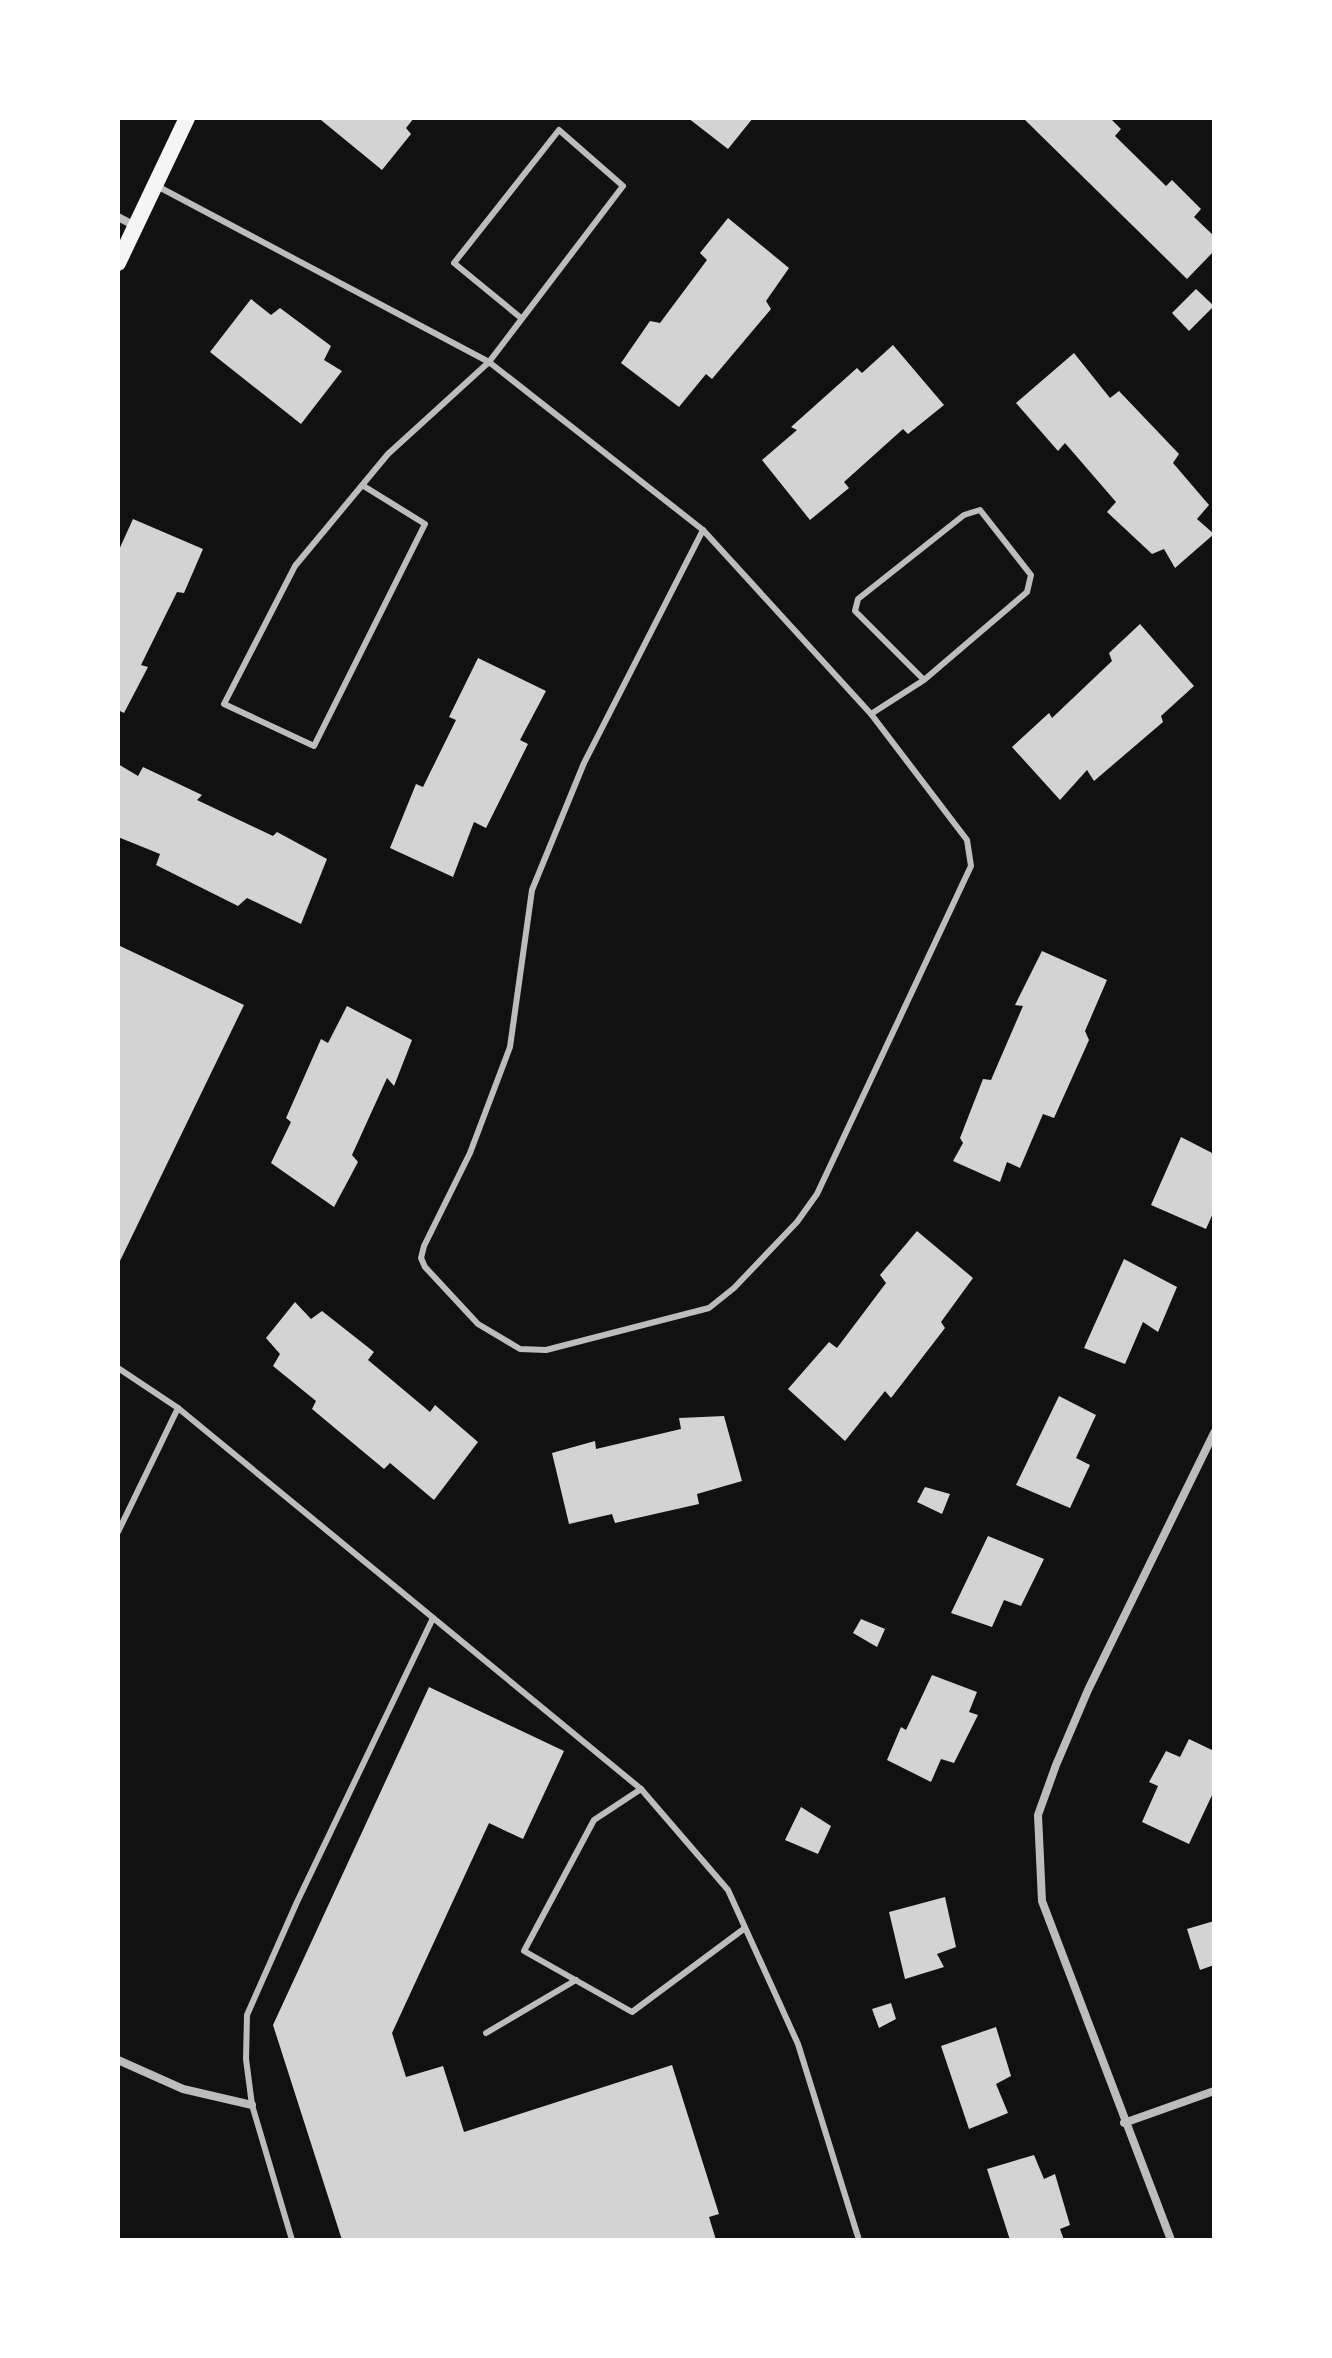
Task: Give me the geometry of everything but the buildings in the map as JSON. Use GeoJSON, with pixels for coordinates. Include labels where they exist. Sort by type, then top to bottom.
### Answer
{"type":"FeatureCollection","features":[{"type":"Feature","properties":{"kind":"main road"},"geometry":{"type":"LineString","coordinates":[[118,263],[187,118]]}},
{"type":"Feature","properties":{"kind":"street"},"geometry":{"type":"LineString","coordinates":[[118,217],[136,226]]}},
{"type":"Feature","properties":{"kind":"street"},"geometry":{"type":"LineString","coordinates":[[1171,2240],[1042,1901],[1038,1815],[1088,1690],[1214,1433]]}},
{"type":"Feature","properties":{"kind":"street"},"geometry":{"type":"LineString","coordinates":[[118,2060],[183,2089],[252,2105]]}},
{"type":"Feature","properties":{"kind":"street"},"geometry":{"type":"LineString","coordinates":[[1124,2123],[1214,2091]]}},
{"type":"Feature","properties":{"kind":"lane"},"geometry":{"type":"LineString","coordinates":[[362,485],[425,524],[314,746],[224,704],[295,566],[362,485],[388,454],[489,362],[623,186],[559,130],[454,263],[521,318]]}},
{"type":"Feature","properties":{"kind":"lane"},"geometry":{"type":"LineString","coordinates":[[157,186],[489,362],[703,530],[871,714],[967,840],[971,866],[817,1194],[787,1233],[734,1288],[709,1308],[546,1350],[520,1349],[478,1324],[425,1267],[421,1258],[470,1153],[510,1047],[532,890],[584,763],[703,530]]}},
{"type":"Feature","properties":{"kind":"lane"},"geometry":{"type":"LineString","coordinates":[[871,714],[924,680],[1027,592],[1031,575],[980,510],[964,515],[858,599],[855,611],[924,680]]}},
{"type":"Feature","properties":{"kind":"lane"},"geometry":{"type":"LineString","coordinates":[[118,1368],[178,1408],[641,1789],[728,1890],[798,2044],[859,2240]]}},
{"type":"Feature","properties":{"kind":"lane"},"geometry":{"type":"LineString","coordinates":[[118,1532],[178,1408]]}},
{"type":"Feature","properties":{"kind":"lane"},"geometry":{"type":"LineString","coordinates":[[292,2240],[252,2105],[246,2059],[247,2015],[297,1902],[433,1618]]}},
{"type":"Feature","properties":{"kind":"lane"},"geometry":{"type":"LineString","coordinates":[[641,1789],[594,1820],[524,1951],[632,2012],[745,1928]]}},
{"type":"Feature","properties":{"kind":"lane"},"geometry":{"type":"LineString","coordinates":[[486,2033],[576,1980]]}}]}
